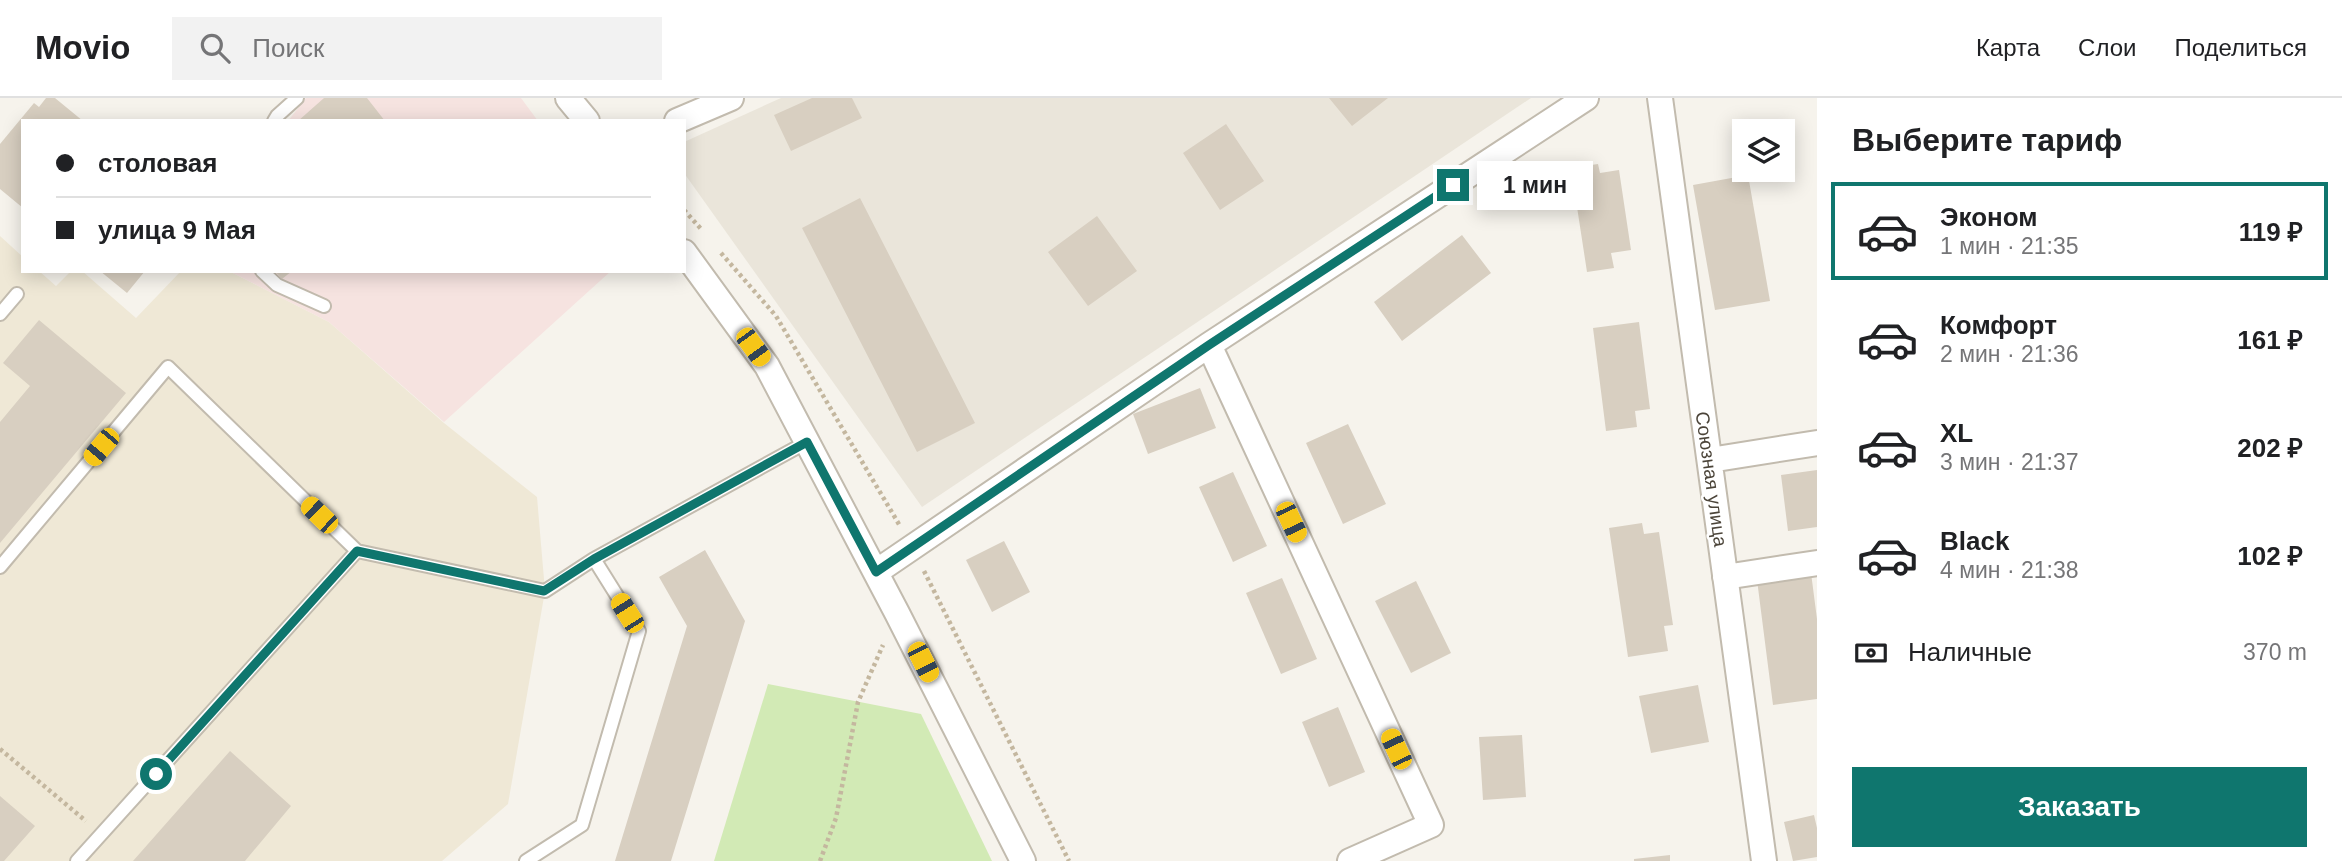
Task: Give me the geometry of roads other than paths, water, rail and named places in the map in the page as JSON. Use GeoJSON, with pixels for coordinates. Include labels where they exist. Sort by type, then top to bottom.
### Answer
{"type":"FeatureCollection","features":[{"type":"Feature","properties":{"kind":"street"},"geometry":{"type":"LineString","coordinates":[[568,98],[585,119]]}},
{"type":"Feature","properties":{"kind":"street"},"geometry":{"type":"LineString","coordinates":[[682,119],[731,98]]}},
{"type":"Feature","properties":{"kind":"street"},"geometry":{"type":"LineString","coordinates":[[876,572],[1209,345],[1586,98]]}},
{"type":"Feature","properties":{"kind":"street","name":"Союзная улица"},"geometry":{"type":"LineString","coordinates":[[1660,98],[1764,861]]}},
{"type":"Feature","properties":{"kind":"street"},"geometry":{"type":"LineString","coordinates":[[686,255],[767,366],[876,572],[1023,861]]}},
{"type":"Feature","properties":{"kind":"street"},"geometry":{"type":"LineString","coordinates":[[1209,345],[1431,825],[1350,861]]}},
{"type":"Feature","properties":{"kind":"street"},"geometry":{"type":"LineString","coordinates":[[1710,460],[1817,443]]}},
{"type":"Feature","properties":{"kind":"street"},"geometry":{"type":"LineString","coordinates":[[1726,576],[1817,563]]}},
{"type":"Feature","properties":{"kind":"lane"},"geometry":{"type":"LineString","coordinates":[[275,119],[297,98]]}},
{"type":"Feature","properties":{"kind":"lane"},"geometry":{"type":"LineString","coordinates":[[264,273],[277,285],[324,306]]}},
{"type":"Feature","properties":{"kind":"lane"},"geometry":{"type":"LineString","coordinates":[[0,314],[16,294]]}},
{"type":"Feature","properties":{"kind":"lane"},"geometry":{"type":"LineString","coordinates":[[0,567],[168,367],[357,551],[544,591],[594,559],[807,442]]}},
{"type":"Feature","properties":{"kind":"lane"},"geometry":{"type":"LineString","coordinates":[[77,861],[357,551]]}},
{"type":"Feature","properties":{"kind":"lane"},"geometry":{"type":"LineString","coordinates":[[526,861],[582,825],[639,631],[594,559]]}}]}
